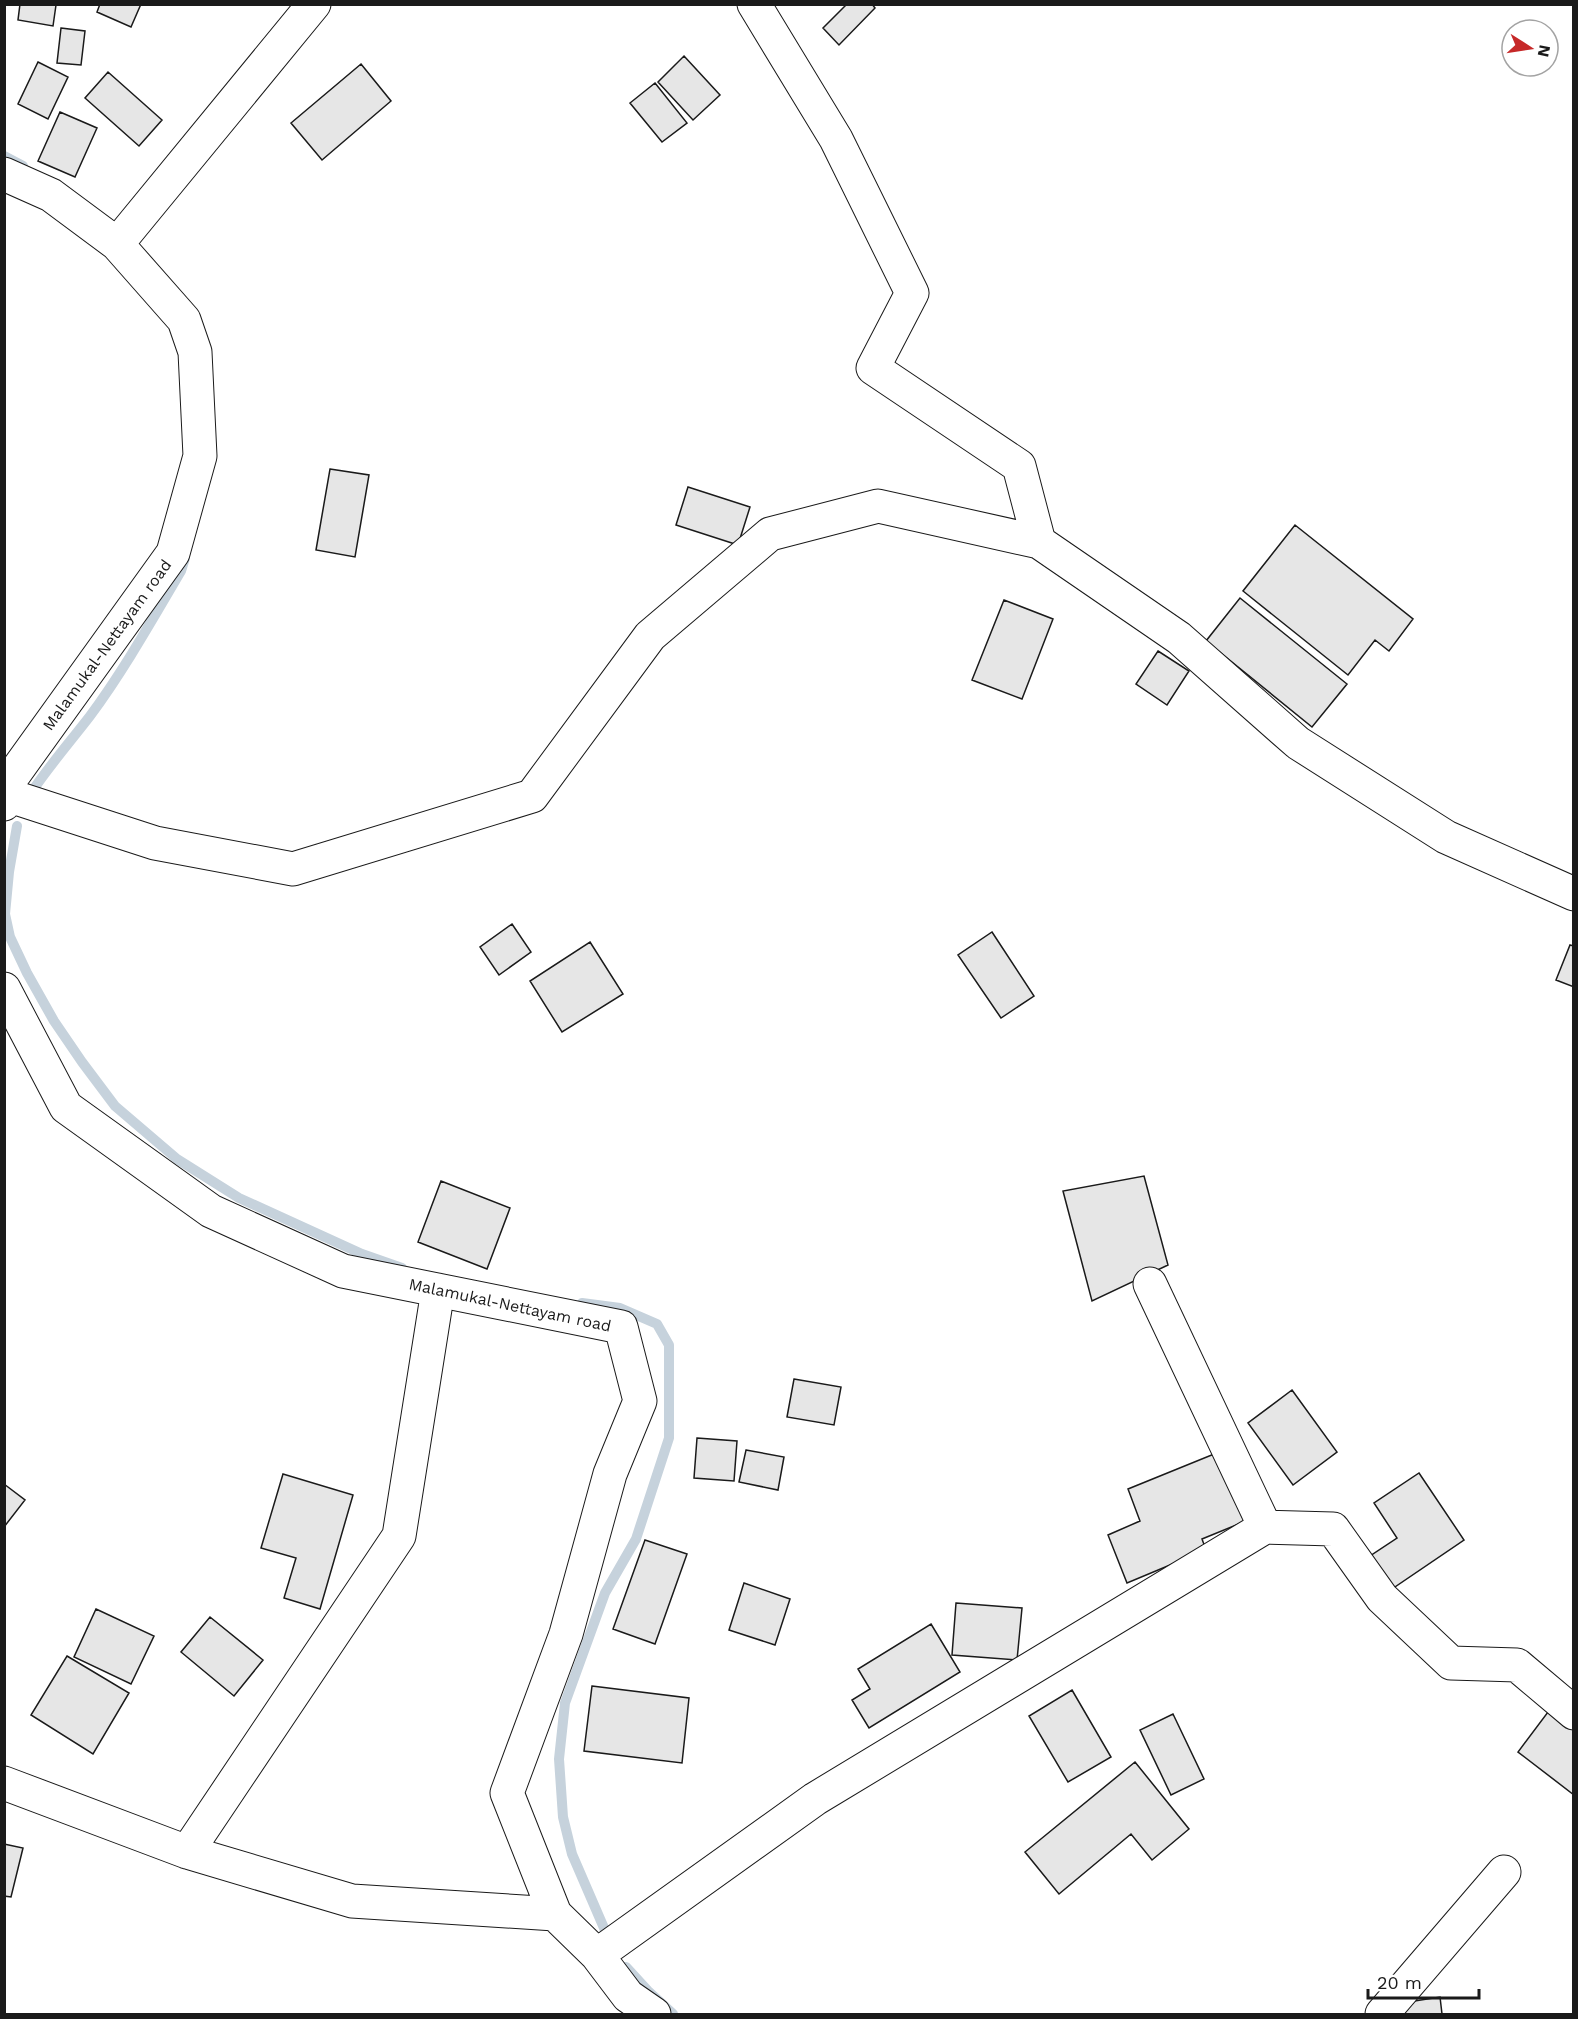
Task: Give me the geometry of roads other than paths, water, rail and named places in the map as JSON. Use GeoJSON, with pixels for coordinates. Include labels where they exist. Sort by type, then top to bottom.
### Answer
{"type":"FeatureCollection","features":[{"type":"Feature","properties":{"kind":"street"},"geometry":{"type":"LineString","coordinates":[[117,244],[315,4]]}},
{"type":"Feature","properties":{"kind":"street"},"geometry":{"type":"LineString","coordinates":[[754,4],[836,139],[912,293],[873,368],[1019,466],[1039,542]]}},
{"type":"Feature","properties":{"kind":"street","name":"Malamukal-Nettayam road"},"geometry":{"type":"LineString","coordinates":[[4,174],[51,195],[117,244],[184,320],[195,352],[200,456],[173,553],[12,777],[6,799]]}},
{"type":"Feature","properties":{"kind":"street"},"geometry":{"type":"LineString","coordinates":[[6,799],[155,843],[293,868],[532,796],[650,636],[770,534],[878,506],[1039,542],[1179,638],[1298,742],[1446,837],[1574,894]]}},
{"type":"Feature","properties":{"kind":"street","name":"Malamukal-Nettayam road"},"geometry":{"type":"LineString","coordinates":[[4,989],[66,1107],[211,1210],[343,1271],[621,1327],[640,1401],[610,1474],[566,1634],[507,1793],[555,1914]]}},
{"type":"Feature","properties":{"kind":"street"},"geometry":{"type":"LineString","coordinates":[[1150,1284],[1265,1527]]}},
{"type":"Feature","properties":{"kind":"street"},"geometry":{"type":"LineString","coordinates":[[187,1852],[399,1536],[438,1290]]}},
{"type":"Feature","properties":{"kind":"street"},"geometry":{"type":"LineString","coordinates":[[597,1955],[815,1799],[1265,1527],[1333,1529],[1382,1599],[1451,1663],[1517,1665],[1574,1713]]}},
{"type":"Feature","properties":{"kind":"street"},"geometry":{"type":"LineString","coordinates":[[4,1783],[187,1852],[352,1901],[555,1914],[597,1955],[631,2008]]}},
{"type":"Feature","properties":{"kind":"street"},"geometry":{"type":"LineString","coordinates":[[1382,2014],[1503,1872]]}},
{"type":"Feature","properties":{"kind":"waterway"},"geometry":{"type":"LineString","coordinates":[[4,156],[23,166]]}},
{"type":"Feature","properties":{"kind":"waterway"},"geometry":{"type":"LineString","coordinates":[[31,793],[114,681],[181,571],[185,558]]}},
{"type":"Feature","properties":{"kind":"waterway"},"geometry":{"type":"LineString","coordinates":[[17,826],[5,914],[10,937],[54,1021],[115,1106],[177,1159],[239,1198],[362,1254],[402,1268]]}},
{"type":"Feature","properties":{"kind":"waterway"},"geometry":{"type":"LineString","coordinates":[[582,1303],[620,1308],[657,1324],[669,1345],[669,1438],[636,1539],[605,1593],[565,1703],[559,1759],[563,1817],[572,1854],[607,1935]]}},
{"type":"Feature","properties":{"kind":"waterway"},"geometry":{"type":"LineString","coordinates":[[626,1967],[673,2014]]}}]}
